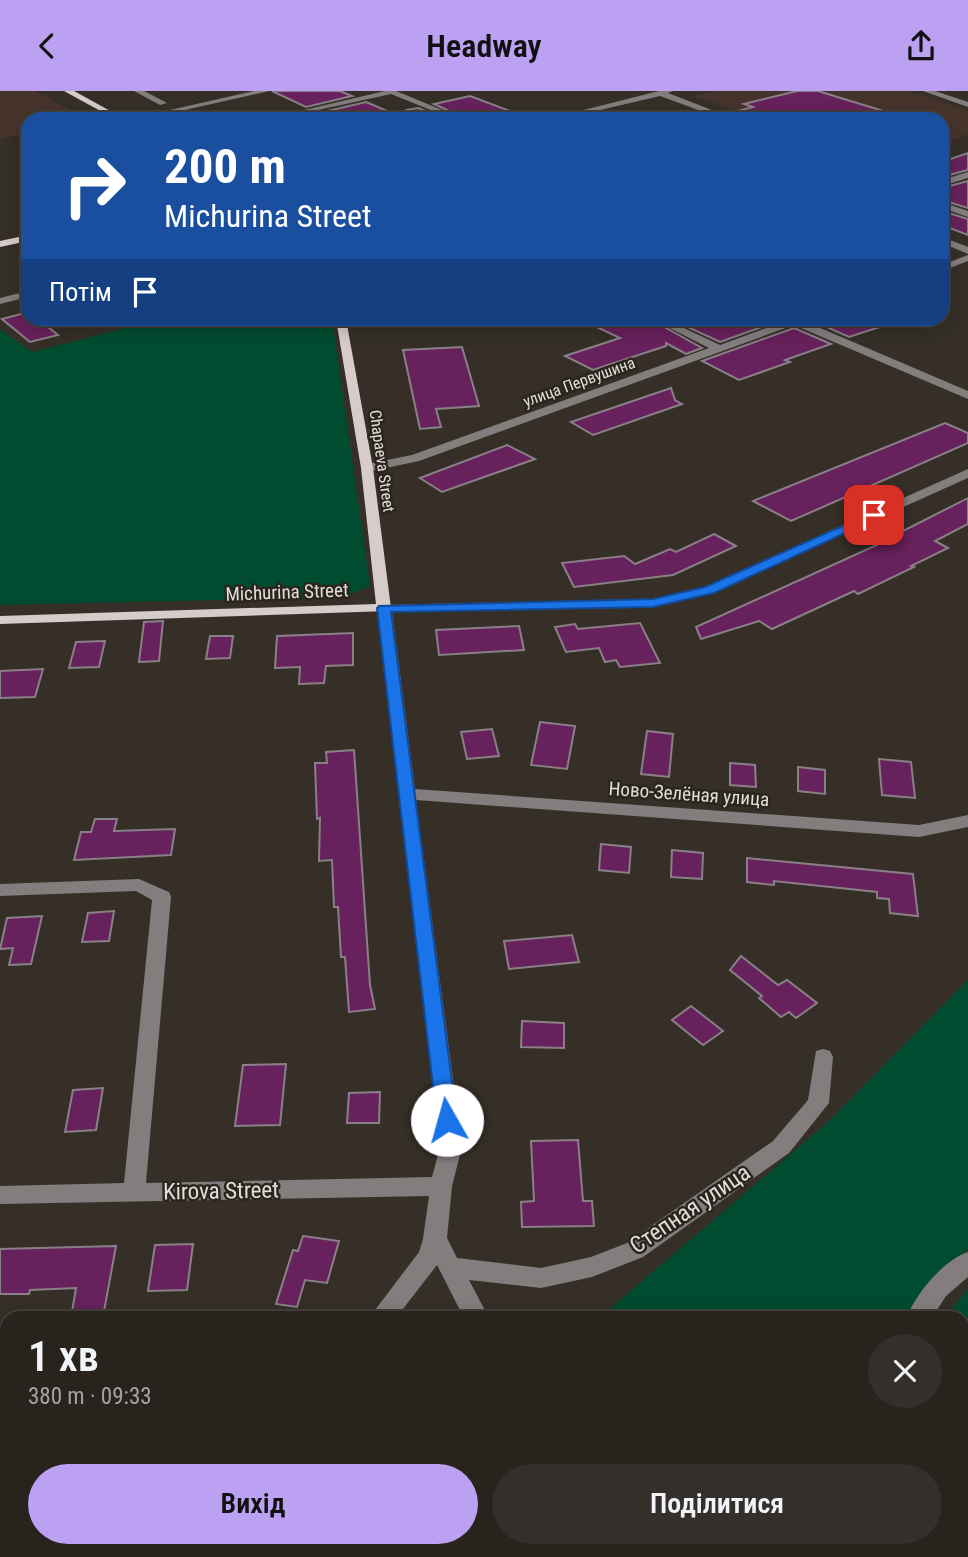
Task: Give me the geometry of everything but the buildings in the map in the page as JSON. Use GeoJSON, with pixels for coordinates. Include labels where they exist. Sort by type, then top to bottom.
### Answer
{"type":"FeatureCollection","features":[{"type":"Feature","properties":{"kind":"main road"},"geometry":{"type":"LineString","coordinates":[[68,91],[108,112]]}},
{"type":"Feature","properties":{"kind":"main road"},"geometry":{"type":"LineString","coordinates":[[0,244],[21,240]]}},
{"type":"Feature","properties":{"kind":"main road","name":"Chapaeva Street"},"geometry":{"type":"LineString","coordinates":[[342,326],[367,468],[384,608]]}},
{"type":"Feature","properties":{"kind":"main road","name":"Michurina Street"},"geometry":{"type":"LineString","coordinates":[[0,620],[384,608]]}},
{"type":"Feature","properties":{"kind":"street"},"geometry":{"type":"LineString","coordinates":[[138,91],[163,103]]}},
{"type":"Feature","properties":{"kind":"street"},"geometry":{"type":"LineString","coordinates":[[167,112],[265,91]]}},
{"type":"Feature","properties":{"kind":"street"},"geometry":{"type":"LineString","coordinates":[[300,112],[390,91],[442,112]]}},
{"type":"Feature","properties":{"kind":"street"},"geometry":{"type":"LineString","coordinates":[[927,91],[968,105]]}},
{"type":"Feature","properties":{"kind":"street"},"geometry":{"type":"LineString","coordinates":[[581,112],[665,92],[714,112]]}},
{"type":"Feature","properties":{"kind":"street"},"geometry":{"type":"LineString","coordinates":[[949,181],[968,175]]}},
{"type":"Feature","properties":{"kind":"street"},"geometry":{"type":"LineString","coordinates":[[949,207],[968,214]]}},
{"type":"Feature","properties":{"kind":"street"},"geometry":{"type":"LineString","coordinates":[[949,243],[968,251]]}},
{"type":"Feature","properties":{"kind":"street"},"geometry":{"type":"LineString","coordinates":[[949,265],[968,258]]}},
{"type":"Feature","properties":{"kind":"street"},"geometry":{"type":"LineString","coordinates":[[0,301],[21,296]]}},
{"type":"Feature","properties":{"kind":"street"},"geometry":{"type":"LineString","coordinates":[[672,326],[718,348]]}},
{"type":"Feature","properties":{"kind":"street","name":"улица Первушина"},"geometry":{"type":"LineString","coordinates":[[367,468],[415,458],[780,326]]}},
{"type":"Feature","properties":{"kind":"street"},"geometry":{"type":"LineString","coordinates":[[811,326],[968,395]]}},
{"type":"Feature","properties":{"kind":"street","name":"Michurina Street"},"geometry":{"type":"LineString","coordinates":[[384,608],[653,603],[709,590],[968,473]]}},
{"type":"Feature","properties":{"kind":"street"},"geometry":{"type":"LineString","coordinates":[[384,608],[451,1147],[441,1186],[435,1239],[429,1257],[387,1311]]}},
{"type":"Feature","properties":{"kind":"street","name":"Ново-Зелёная улица"},"geometry":{"type":"LineString","coordinates":[[406,794],[919,831],[968,821]]}},
{"type":"Feature","properties":{"kind":"street"},"geometry":{"type":"LineString","coordinates":[[0,890],[139,885],[162,897],[134,1192]]}},
{"type":"Feature","properties":{"kind":"street","name":"Степная улица"},"geometry":{"type":"LineString","coordinates":[[451,1268],[541,1278],[592,1267],[635,1249],[781,1147],[818,1104],[823,1056]]}},
{"type":"Feature","properties":{"kind":"street","name":"Kirova Street"},"geometry":{"type":"LineString","coordinates":[[0,1195],[441,1186]]}},
{"type":"Feature","properties":{"kind":"street"},"geometry":{"type":"LineString","coordinates":[[435,1239],[473,1311]]}},
{"type":"Feature","properties":{"kind":"street"},"geometry":{"type":"LineString","coordinates":[[923,1311],[938,1289],[968,1262]]}},
{"type":"Feature","properties":{"kind":"shaded area"},"geometry":{"type":"Polygon","coordinates":[[[0,91],[35,91],[74,112],[21,112],[21,134],[0,139],[0,91]]]}},
{"type":"Feature","properties":{"kind":"shaded area"},"geometry":{"type":"Polygon","coordinates":[[[715,91],[908,91],[968,111],[968,134],[949,141],[949,112],[739,112],[694,96],[715,91]]]}},
{"type":"Feature","properties":{"kind":"green space"},"geometry":{"type":"Polygon","coordinates":[[[134,326],[333,326],[370,586],[343,597],[0,605],[0,329],[32,352],[134,326]]]}},
{"type":"Feature","properties":{"kind":"green space"},"geometry":{"type":"Polygon","coordinates":[[[968,980],[968,1249],[933,1284],[913,1311],[607,1311],[828,1122],[968,980]]]}},
{"type":"Feature","properties":{"kind":"green space"},"geometry":{"type":"Polygon","coordinates":[[[968,1289],[968,1311],[950,1311],[968,1289]]]}},
{"type":"Feature","properties":{"kind":"route"},"geometry":{"type":"LineString","coordinates":[[447,1120],[384,608],[653,603],[709,590],[874,515]]}}]}
